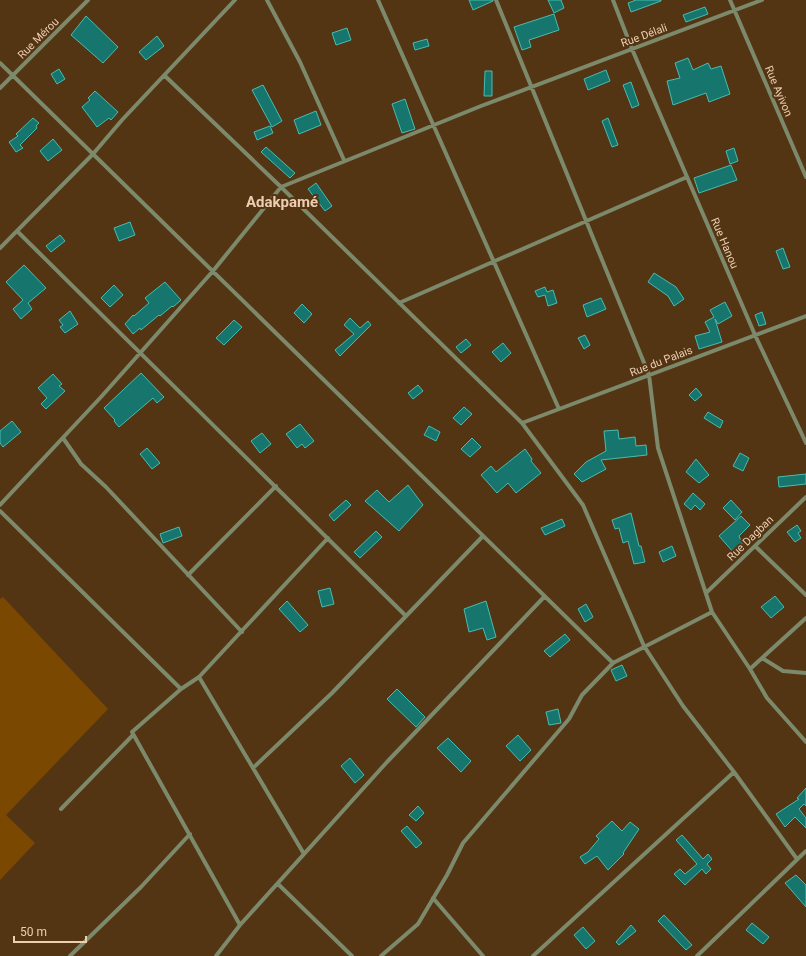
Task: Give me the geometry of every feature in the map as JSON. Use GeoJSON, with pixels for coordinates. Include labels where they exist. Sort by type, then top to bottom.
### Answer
{"type":"FeatureCollection","features":[{"type":"Feature","properties":{"kind":"street"},"geometry":{"type":"LineString","coordinates":[[0,248],[92,154],[235,0]]}},
{"type":"Feature","properties":{"kind":"street"},"geometry":{"type":"LineString","coordinates":[[267,0],[300,62],[344,160]]}},
{"type":"Feature","properties":{"kind":"street"},"geometry":{"type":"LineString","coordinates":[[378,0],[432,126],[559,409]]}},
{"type":"Feature","properties":{"kind":"street"},"geometry":{"type":"LineString","coordinates":[[496,0],[649,375],[658,448],[707,592],[712,612],[750,669],[767,698],[806,742]]}},
{"type":"Feature","properties":{"kind":"street","name":"Rue Hanou"},"geometry":{"type":"LineString","coordinates":[[612,0],[755,335],[806,443]]}},
{"type":"Feature","properties":{"kind":"street","name":"Rue Ayivon"},"geometry":{"type":"LineString","coordinates":[[730,0],[806,177]]}},
{"type":"Feature","properties":{"kind":"street","name":"Rue Délali"},"geometry":{"type":"LineString","coordinates":[[281,187],[344,160],[762,0]]}},
{"type":"Feature","properties":{"kind":"street","name":"Rue Mérou"},"geometry":{"type":"LineString","coordinates":[[0,88],[86,1]]}},
{"type":"Feature","properties":{"kind":"street"},"geometry":{"type":"LineString","coordinates":[[0,63],[613,663]]}},
{"type":"Feature","properties":{"kind":"street"},"geometry":{"type":"LineString","coordinates":[[165,76],[281,187],[522,423],[583,505],[644,646],[684,706],[734,772],[797,860]]}},
{"type":"Feature","properties":{"kind":"street"},"geometry":{"type":"LineString","coordinates":[[399,303],[687,177]]}},
{"type":"Feature","properties":{"kind":"street"},"geometry":{"type":"LineString","coordinates":[[0,505],[63,438],[213,271],[281,187]]}},
{"type":"Feature","properties":{"kind":"street"},"geometry":{"type":"LineString","coordinates":[[17,231],[141,352],[406,616]]}},
{"type":"Feature","properties":{"kind":"street","name":"Rue du Palais"},"geometry":{"type":"LineString","coordinates":[[522,423],[806,316]]}},
{"type":"Feature","properties":{"kind":"street"},"geometry":{"type":"LineString","coordinates":[[63,438],[81,464],[106,487],[242,632]]}},
{"type":"Feature","properties":{"kind":"street"},"geometry":{"type":"LineString","coordinates":[[188,575],[276,486]]}},
{"type":"Feature","properties":{"kind":"street","name":"Rue Dagban"},"geometry":{"type":"LineString","coordinates":[[707,592],[806,498]]}},
{"type":"Feature","properties":{"kind":"street"},"geometry":{"type":"LineString","coordinates":[[0,511],[181,689]]}},
{"type":"Feature","properties":{"kind":"street"},"geometry":{"type":"LineString","coordinates":[[253,768],[332,693],[483,536]]}},
{"type":"Feature","properties":{"kind":"street"},"geometry":{"type":"LineString","coordinates":[[60,809],[132,735],[133,731],[181,689],[199,677],[328,538]]}},
{"type":"Feature","properties":{"kind":"street"},"geometry":{"type":"LineString","coordinates":[[755,546],[806,596]]}},
{"type":"Feature","properties":{"kind":"street"},"geometry":{"type":"LineString","coordinates":[[216,956],[240,925],[387,762],[544,597]]}},
{"type":"Feature","properties":{"kind":"street"},"geometry":{"type":"LineString","coordinates":[[381,956],[418,924],[463,843],[569,719],[582,695],[613,663],[712,612]]}},
{"type":"Feature","properties":{"kind":"street"},"geometry":{"type":"LineString","coordinates":[[750,669],[806,618]]}},
{"type":"Feature","properties":{"kind":"street"},"geometry":{"type":"LineString","coordinates":[[762,658],[783,671],[806,673]]}},
{"type":"Feature","properties":{"kind":"street"},"geometry":{"type":"LineString","coordinates":[[199,677],[304,854]]}},
{"type":"Feature","properties":{"kind":"street"},"geometry":{"type":"LineString","coordinates":[[132,735],[143,749],[240,925]]}},
{"type":"Feature","properties":{"kind":"street"},"geometry":{"type":"LineString","coordinates":[[533,956],[734,772]]}},
{"type":"Feature","properties":{"kind":"street"},"geometry":{"type":"LineString","coordinates":[[70,956],[141,887],[190,834]]}},
{"type":"Feature","properties":{"kind":"street"},"geometry":{"type":"LineString","coordinates":[[697,956],[806,851]]}},
{"type":"Feature","properties":{"kind":"street"},"geometry":{"type":"LineString","coordinates":[[278,884],[352,956]]}},
{"type":"Feature","properties":{"kind":"street"},"geometry":{"type":"LineString","coordinates":[[433,898],[483,956]]}},
{"type":"Feature","properties":{"kind":"shaded area"},"geometry":{"type":"Polygon","coordinates":[[[3,597],[108,709],[6,815],[35,843],[0,880],[0,599],[3,597]]]}},
{"type":"Feature","properties":{"kind":"building"},"geometry":{"type":"Polygon","coordinates":[[[469,0],[493,0],[493,1],[473,10],[469,0]]]}},
{"type":"Feature","properties":{"kind":"building"},"geometry":{"type":"Polygon","coordinates":[[[548,0],[561,0],[564,8],[554,13],[548,0]]]}},
{"type":"Feature","properties":{"kind":"building"},"geometry":{"type":"Polygon","coordinates":[[[636,0],[661,1],[631,12],[628,3],[636,0]]]}},
{"type":"Feature","properties":{"kind":"building"},"geometry":{"type":"Polygon","coordinates":[[[705,7],[708,14],[686,22],[683,15],[705,7]]]}},
{"type":"Feature","properties":{"kind":"building"},"geometry":{"type":"Polygon","coordinates":[[[554,14],[559,30],[529,40],[531,47],[522,50],[514,27],[554,14]]]}},
{"type":"Feature","properties":{"kind":"building"},"geometry":{"type":"Polygon","coordinates":[[[86,16],[118,47],[103,63],[71,35],[86,16]]]}},
{"type":"Feature","properties":{"kind":"building"},"geometry":{"type":"Polygon","coordinates":[[[347,28],[351,40],[336,45],[332,33],[347,28]]]}},
{"type":"Feature","properties":{"kind":"building"},"geometry":{"type":"Polygon","coordinates":[[[157,36],[164,46],[146,60],[139,52],[157,36]]]}},
{"type":"Feature","properties":{"kind":"building"},"geometry":{"type":"Polygon","coordinates":[[[427,39],[429,46],[415,50],[413,43],[427,39]]]}},
{"type":"Feature","properties":{"kind":"building"},"geometry":{"type":"Polygon","coordinates":[[[688,58],[693,70],[708,63],[711,69],[721,66],[730,94],[709,102],[706,93],[673,105],[667,81],[680,78],[675,63],[688,58]]]}},
{"type":"Feature","properties":{"kind":"building"},"geometry":{"type":"Polygon","coordinates":[[[59,69],[65,79],[57,84],[51,74],[59,69]]]}},
{"type":"Feature","properties":{"kind":"building"},"geometry":{"type":"Polygon","coordinates":[[[606,70],[610,81],[588,90],[584,79],[606,70]]]}},
{"type":"Feature","properties":{"kind":"building"},"geometry":{"type":"Polygon","coordinates":[[[485,71],[492,71],[492,96],[484,96],[485,71]]]}},
{"type":"Feature","properties":{"kind":"building"},"geometry":{"type":"Polygon","coordinates":[[[631,82],[639,105],[632,108],[623,85],[631,82]]]}},
{"type":"Feature","properties":{"kind":"building"},"geometry":{"type":"Polygon","coordinates":[[[263,85],[282,121],[272,127],[252,90],[263,85]]]}},
{"type":"Feature","properties":{"kind":"building"},"geometry":{"type":"Polygon","coordinates":[[[95,91],[118,112],[111,120],[109,118],[97,127],[82,107],[90,100],[88,98],[95,91]]]}},
{"type":"Feature","properties":{"kind":"building"},"geometry":{"type":"Polygon","coordinates":[[[405,99],[415,129],[402,133],[392,104],[405,99]]]}},
{"type":"Feature","properties":{"kind":"building"},"geometry":{"type":"Polygon","coordinates":[[[316,111],[321,125],[299,134],[294,120],[316,111]]]}},
{"type":"Feature","properties":{"kind":"building"},"geometry":{"type":"Polygon","coordinates":[[[33,118],[39,123],[36,126],[37,128],[20,145],[23,148],[16,152],[9,142],[18,136],[16,134],[33,118]]]}},
{"type":"Feature","properties":{"kind":"building"},"geometry":{"type":"Polygon","coordinates":[[[608,118],[618,145],[612,147],[602,121],[608,118]]]}},
{"type":"Feature","properties":{"kind":"building"},"geometry":{"type":"Polygon","coordinates":[[[270,126],[273,133],[257,140],[254,132],[270,126]]]}},
{"type":"Feature","properties":{"kind":"building"},"geometry":{"type":"Polygon","coordinates":[[[53,139],[62,150],[48,161],[40,151],[53,139]]]}},
{"type":"Feature","properties":{"kind":"building"},"geometry":{"type":"Polygon","coordinates":[[[266,147],[295,173],[290,178],[261,152],[266,147]]]}},
{"type":"Feature","properties":{"kind":"building"},"geometry":{"type":"Polygon","coordinates":[[[734,148],[738,161],[730,164],[726,151],[734,148]]]}},
{"type":"Feature","properties":{"kind":"building"},"geometry":{"type":"Polygon","coordinates":[[[731,165],[737,180],[699,193],[694,178],[731,165]]]}},
{"type":"Feature","properties":{"kind":"building"},"geometry":{"type":"Polygon","coordinates":[[[316,183],[332,206],[325,211],[308,189],[316,183]]]}},
{"type":"Feature","properties":{"kind":"building"},"geometry":{"type":"Polygon","coordinates":[[[130,222],[135,235],[119,241],[114,228],[130,222]]]}},
{"type":"Feature","properties":{"kind":"building"},"geometry":{"type":"Polygon","coordinates":[[[60,235],[65,241],[51,252],[46,246],[60,235]]]}},
{"type":"Feature","properties":{"kind":"building"},"geometry":{"type":"Polygon","coordinates":[[[783,248],[790,267],[783,269],[776,251],[783,248]]]}},
{"type":"Feature","properties":{"kind":"building"},"geometry":{"type":"Polygon","coordinates":[[[24,265],[46,288],[28,303],[32,309],[21,319],[13,309],[23,300],[6,282],[24,265]]]}},
{"type":"Feature","properties":{"kind":"building"},"geometry":{"type":"Polygon","coordinates":[[[654,273],[676,287],[684,299],[674,306],[668,296],[648,282],[654,273]]]}},
{"type":"Feature","properties":{"kind":"building"},"geometry":{"type":"Polygon","coordinates":[[[165,282],[181,300],[141,330],[140,328],[133,334],[125,324],[133,315],[134,316],[149,303],[145,298],[165,282]]]}},
{"type":"Feature","properties":{"kind":"building"},"geometry":{"type":"Polygon","coordinates":[[[114,285],[123,295],[110,307],[101,298],[114,285]]]}},
{"type":"Feature","properties":{"kind":"building"},"geometry":{"type":"Polygon","coordinates":[[[545,287],[547,292],[553,290],[557,303],[548,306],[545,295],[538,297],[535,291],[545,287]]]}},
{"type":"Feature","properties":{"kind":"building"},"geometry":{"type":"Polygon","coordinates":[[[601,298],[606,309],[587,317],[583,305],[601,298]]]}},
{"type":"Feature","properties":{"kind":"building"},"geometry":{"type":"Polygon","coordinates":[[[725,302],[732,316],[718,324],[715,319],[722,342],[699,349],[695,336],[710,332],[705,322],[714,317],[710,310],[725,302]]]}},
{"type":"Feature","properties":{"kind":"building"},"geometry":{"type":"Polygon","coordinates":[[[302,304],[312,314],[304,323],[294,313],[302,304]]]}},
{"type":"Feature","properties":{"kind":"building"},"geometry":{"type":"Polygon","coordinates":[[[70,311],[78,324],[65,333],[60,327],[63,325],[59,320],[70,311]]]}},
{"type":"Feature","properties":{"kind":"building"},"geometry":{"type":"Polygon","coordinates":[[[762,312],[766,324],[759,326],[755,315],[762,312]]]}},
{"type":"Feature","properties":{"kind":"building"},"geometry":{"type":"Polygon","coordinates":[[[350,318],[360,328],[368,321],[371,325],[340,356],[335,350],[354,334],[344,325],[350,318]]]}},
{"type":"Feature","properties":{"kind":"building"},"geometry":{"type":"Polygon","coordinates":[[[234,320],[242,327],[224,345],[216,338],[234,320]]]}},
{"type":"Feature","properties":{"kind":"building"},"geometry":{"type":"Polygon","coordinates":[[[585,335],[590,345],[584,349],[578,338],[585,335]]]}},
{"type":"Feature","properties":{"kind":"building"},"geometry":{"type":"Polygon","coordinates":[[[466,339],[471,345],[461,353],[456,347],[466,339]]]}},
{"type":"Feature","properties":{"kind":"building"},"geometry":{"type":"Polygon","coordinates":[[[503,343],[511,353],[501,362],[492,352],[503,343]]]}},
{"type":"Feature","properties":{"kind":"building"},"geometry":{"type":"Polygon","coordinates":[[[141,373],[164,397],[157,403],[153,398],[119,427],[104,408],[141,373]]]}},
{"type":"Feature","properties":{"kind":"building"},"geometry":{"type":"Polygon","coordinates":[[[53,374],[62,384],[59,386],[65,391],[46,409],[41,404],[47,398],[38,388],[53,374]]]}},
{"type":"Feature","properties":{"kind":"building"},"geometry":{"type":"Polygon","coordinates":[[[418,385],[423,391],[413,399],[408,393],[418,385]]]}},
{"type":"Feature","properties":{"kind":"building"},"geometry":{"type":"Polygon","coordinates":[[[696,388],[702,395],[695,401],[689,395],[696,388]]]}},
{"type":"Feature","properties":{"kind":"building"},"geometry":{"type":"Polygon","coordinates":[[[464,407],[472,414],[461,425],[453,418],[464,407]]]}},
{"type":"Feature","properties":{"kind":"building"},"geometry":{"type":"Polygon","coordinates":[[[708,412],[723,421],[720,428],[704,418],[708,412]]]}},
{"type":"Feature","properties":{"kind":"building"},"geometry":{"type":"Polygon","coordinates":[[[12,421],[21,432],[3,447],[0,443],[0,431],[12,421]]]}},
{"type":"Feature","properties":{"kind":"building"},"geometry":{"type":"Polygon","coordinates":[[[300,424],[314,441],[305,448],[302,444],[297,448],[286,434],[300,424]]]}},
{"type":"Feature","properties":{"kind":"building"},"geometry":{"type":"Polygon","coordinates":[[[429,426],[440,432],[436,441],[424,435],[429,426]]]}},
{"type":"Feature","properties":{"kind":"building"},"geometry":{"type":"Polygon","coordinates":[[[618,430],[619,439],[635,437],[636,446],[646,445],[647,455],[601,460],[606,469],[582,482],[574,474],[586,462],[606,451],[604,431],[618,430]]]}},
{"type":"Feature","properties":{"kind":"building"},"geometry":{"type":"Polygon","coordinates":[[[262,433],[271,444],[260,453],[251,441],[262,433]]]}},
{"type":"Feature","properties":{"kind":"building"},"geometry":{"type":"Polygon","coordinates":[[[472,438],[481,447],[470,457],[461,449],[472,438]]]}},
{"type":"Feature","properties":{"kind":"building"},"geometry":{"type":"Polygon","coordinates":[[[147,448],[160,463],[152,469],[140,454],[147,448]]]}},
{"type":"Feature","properties":{"kind":"building"},"geometry":{"type":"Polygon","coordinates":[[[525,449],[532,459],[531,461],[541,473],[516,493],[508,483],[497,493],[481,475],[491,466],[496,472],[525,449]]]}},
{"type":"Feature","properties":{"kind":"building"},"geometry":{"type":"Polygon","coordinates":[[[740,453],[749,458],[743,471],[733,466],[740,453]]]}},
{"type":"Feature","properties":{"kind":"building"},"geometry":{"type":"Polygon","coordinates":[[[696,459],[709,475],[699,483],[686,472],[696,459]]]}},
{"type":"Feature","properties":{"kind":"building"},"geometry":{"type":"Polygon","coordinates":[[[806,474],[806,484],[779,487],[778,477],[806,474]]]}},
{"type":"Feature","properties":{"kind":"building"},"geometry":{"type":"Polygon","coordinates":[[[408,485],[423,505],[399,531],[365,501],[377,490],[389,502],[408,485]]]}},
{"type":"Feature","properties":{"kind":"building"},"geometry":{"type":"Polygon","coordinates":[[[693,493],[705,504],[700,510],[695,505],[691,510],[684,504],[693,493]]]}},
{"type":"Feature","properties":{"kind":"building"},"geometry":{"type":"Polygon","coordinates":[[[346,500],[351,505],[334,521],[329,515],[346,500]]]}},
{"type":"Feature","properties":{"kind":"building"},"geometry":{"type":"Polygon","coordinates":[[[731,500],[742,512],[735,520],[723,508],[731,500]]]}},
{"type":"Feature","properties":{"kind":"building"},"geometry":{"type":"Polygon","coordinates":[[[631,513],[639,546],[641,546],[645,562],[634,564],[628,541],[623,543],[619,528],[615,529],[612,520],[631,513]]]}},
{"type":"Feature","properties":{"kind":"building"},"geometry":{"type":"Polygon","coordinates":[[[741,516],[750,525],[739,536],[743,545],[734,553],[719,536],[741,516]]]}},
{"type":"Feature","properties":{"kind":"building"},"geometry":{"type":"Polygon","coordinates":[[[562,519],[565,526],[545,535],[541,528],[562,519]]]}},
{"type":"Feature","properties":{"kind":"building"},"geometry":{"type":"Polygon","coordinates":[[[797,525],[801,531],[798,533],[801,538],[795,542],[787,532],[797,525]]]}},
{"type":"Feature","properties":{"kind":"building"},"geometry":{"type":"Polygon","coordinates":[[[179,527],[182,536],[163,543],[160,534],[179,527]]]}},
{"type":"Feature","properties":{"kind":"building"},"geometry":{"type":"Polygon","coordinates":[[[376,531],[382,537],[360,558],[354,552],[376,531]]]}},
{"type":"Feature","properties":{"kind":"building"},"geometry":{"type":"Polygon","coordinates":[[[672,546],[676,556],[663,562],[659,552],[672,546]]]}},
{"type":"Feature","properties":{"kind":"building"},"geometry":{"type":"Polygon","coordinates":[[[330,588],[334,604],[322,607],[318,591],[330,588]]]}},
{"type":"Feature","properties":{"kind":"building"},"geometry":{"type":"Polygon","coordinates":[[[775,596],[784,607],[771,618],[761,607],[775,596]]]}},
{"type":"Feature","properties":{"kind":"building"},"geometry":{"type":"Polygon","coordinates":[[[287,601],[308,625],[300,632],[279,609],[287,601]]]}},
{"type":"Feature","properties":{"kind":"building"},"geometry":{"type":"Polygon","coordinates":[[[486,601],[496,637],[487,640],[483,628],[469,632],[464,609],[486,601]]]}},
{"type":"Feature","properties":{"kind":"building"},"geometry":{"type":"Polygon","coordinates":[[[586,604],[593,617],[585,622],[578,609],[586,604]]]}},
{"type":"Feature","properties":{"kind":"building"},"geometry":{"type":"Polygon","coordinates":[[[565,634],[570,640],[550,657],[544,651],[565,634]]]}},
{"type":"Feature","properties":{"kind":"building"},"geometry":{"type":"Polygon","coordinates":[[[622,665],[627,676],[616,681],[611,670],[622,665]]]}},
{"type":"Feature","properties":{"kind":"building"},"geometry":{"type":"Polygon","coordinates":[[[397,689],[425,717],[416,727],[387,699],[397,689]]]}},
{"type":"Feature","properties":{"kind":"building"},"geometry":{"type":"Polygon","coordinates":[[[558,709],[561,723],[549,725],[546,712],[558,709]]]}},
{"type":"Feature","properties":{"kind":"building"},"geometry":{"type":"Polygon","coordinates":[[[518,735],[531,750],[520,761],[506,746],[518,735]]]}},
{"type":"Feature","properties":{"kind":"building"},"geometry":{"type":"Polygon","coordinates":[[[448,738],[471,761],[461,772],[437,748],[448,738]]]}},
{"type":"Feature","properties":{"kind":"building"},"geometry":{"type":"Polygon","coordinates":[[[350,758],[364,775],[355,783],[341,766],[350,758]]]}},
{"type":"Feature","properties":{"kind":"building"},"geometry":{"type":"Polygon","coordinates":[[[806,788],[806,806],[804,804],[799,809],[806,818],[806,828],[795,817],[785,827],[776,814],[799,799],[797,798],[806,788]]]}},
{"type":"Feature","properties":{"kind":"building"},"geometry":{"type":"Polygon","coordinates":[[[418,806],[424,813],[416,821],[409,815],[418,806]]]}},
{"type":"Feature","properties":{"kind":"building"},"geometry":{"type":"Polygon","coordinates":[[[612,821],[622,831],[630,822],[639,829],[623,853],[624,854],[608,870],[597,856],[585,864],[580,857],[588,852],[599,839],[596,836],[612,821]]]}},
{"type":"Feature","properties":{"kind":"building"},"geometry":{"type":"Polygon","coordinates":[[[407,826],[422,843],[416,848],[401,831],[407,826]]]}},
{"type":"Feature","properties":{"kind":"building"},"geometry":{"type":"Polygon","coordinates":[[[682,835],[703,859],[708,854],[712,859],[707,864],[711,869],[706,874],[702,869],[685,885],[674,874],[680,869],[685,874],[697,864],[676,840],[682,835]]]}},
{"type":"Feature","properties":{"kind":"building"},"geometry":{"type":"Polygon","coordinates":[[[796,875],[806,885],[806,907],[785,883],[796,875]]]}},
{"type":"Feature","properties":{"kind":"building"},"geometry":{"type":"Polygon","coordinates":[[[664,915],[692,945],[686,950],[658,921],[664,915]]]}},
{"type":"Feature","properties":{"kind":"building"},"geometry":{"type":"Polygon","coordinates":[[[752,923],[769,937],[763,944],[746,930],[752,923]]]}},
{"type":"Feature","properties":{"kind":"building"},"geometry":{"type":"Polygon","coordinates":[[[631,925],[636,931],[619,945],[616,942],[631,925]]]}},
{"type":"Feature","properties":{"kind":"building"},"geometry":{"type":"Polygon","coordinates":[[[583,927],[595,941],[586,949],[574,935],[583,927]]]}},
{"type":"Feature","properties":{"kind":"district","name":"Adakpamé"},"geometry":{"type":"Point","coordinates":[282,202]}}]}
